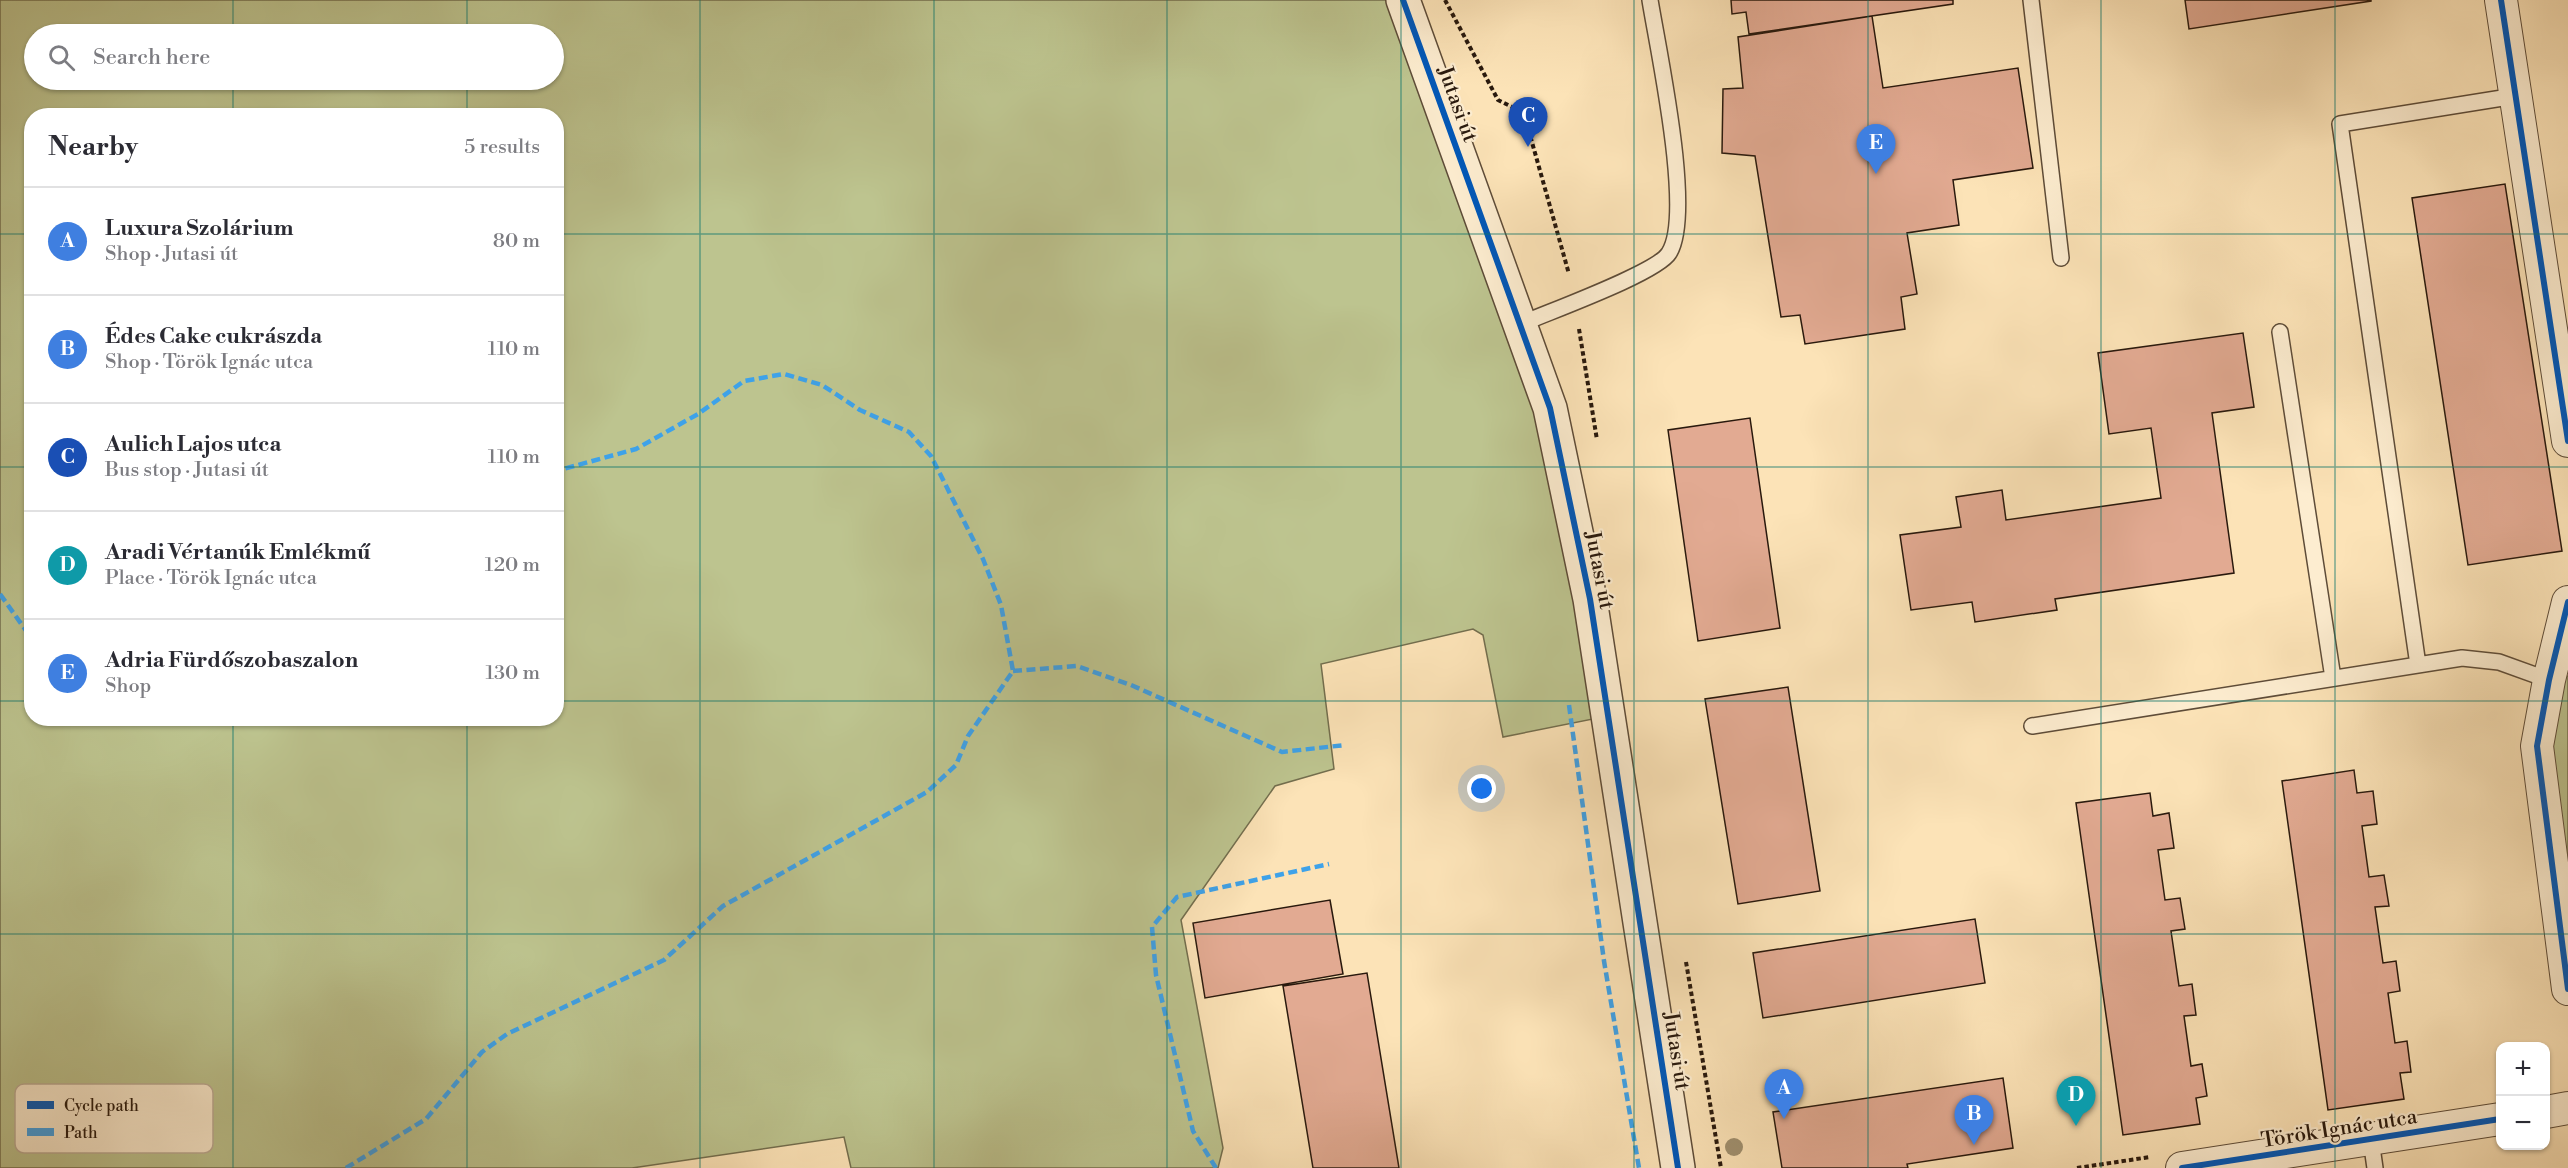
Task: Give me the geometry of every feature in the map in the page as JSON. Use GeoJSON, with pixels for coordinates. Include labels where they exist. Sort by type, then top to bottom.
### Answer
{"type":"FeatureCollection","features":[{"type":"Feature","properties":{"kind":"street","name":"Jutasi út"},"geometry":{"type":"LineString","coordinates":[[1403,0],[1550,408],[1590,599],[1678,1168]]}},
{"type":"Feature","properties":{"kind":"street"},"geometry":{"type":"LineString","coordinates":[[2501,0],[2568,441]]}},
{"type":"Feature","properties":{"kind":"street"},"geometry":{"type":"LineString","coordinates":[[2568,602],[2548,680],[2537,746],[2568,989]]}},
{"type":"Feature","properties":{"kind":"street"},"geometry":{"type":"LineString","coordinates":[[2550,1111],[2568,1108]]}},
{"type":"Feature","properties":{"kind":"street","name":"Török Ignác utca"},"geometry":{"type":"LineString","coordinates":[[2182,1168],[2373,1154],[2496,1120]]}},
{"type":"Feature","properties":{"kind":"lane"},"geometry":{"type":"LineString","coordinates":[[1521,324],[1638,275],[1669,254],[1678,224],[1678,182],[1650,0]]}},
{"type":"Feature","properties":{"kind":"lane"},"geometry":{"type":"LineString","coordinates":[[2031,0],[2061,258]]}},
{"type":"Feature","properties":{"kind":"lane"},"geometry":{"type":"LineString","coordinates":[[2418,665],[2340,124],[2515,96]]}},
{"type":"Feature","properties":{"kind":"lane"},"geometry":{"type":"LineString","coordinates":[[2280,332],[2333,678]]}},
{"type":"Feature","properties":{"kind":"lane"},"geometry":{"type":"LineString","coordinates":[[2032,726],[2462,658],[2499,662],[2548,680]]}},
{"type":"Feature","properties":{"kind":"path"},"geometry":{"type":"LineString","coordinates":[[1445,0],[1498,100],[1516,109],[1528,128],[1575,301]]}},
{"type":"Feature","properties":{"kind":"green space"},"geometry":{"type":"Polygon","coordinates":[[[0,0],[1409,0],[1493,228],[1613,715],[1503,737],[1483,635],[1473,629],[1321,664],[1334,769],[1275,786],[1181,920],[1223,1148],[1218,1168],[851,1168],[844,1137],[632,1168],[0,1168],[0,0]]]}},
{"type":"Feature","properties":{"kind":"green space"},"geometry":{"type":"Polygon","coordinates":[[[2568,676],[2568,853],[2550,855],[2549,680],[2568,676]]]}},
{"type":"Feature","properties":{"kind":"building"},"geometry":{"type":"Polygon","coordinates":[[[1731,0],[1953,0],[1953,4],[1749,34],[1746,12],[1732,14],[1731,0]]]}},
{"type":"Feature","properties":{"kind":"building"},"geometry":{"type":"Polygon","coordinates":[[[2185,0],[2371,0],[2371,1],[2189,29],[2185,0]]]}},
{"type":"Feature","properties":{"kind":"building"},"geometry":{"type":"Polygon","coordinates":[[[1872,16],[1883,88],[2018,68],[2033,168],[1953,180],[1959,225],[1907,233],[1917,294],[1901,297],[1905,329],[1805,344],[1800,315],[1781,317],[1755,156],[1722,153],[1723,89],[1743,88],[1738,37],[1872,16]]]}},
{"type":"Feature","properties":{"kind":"building"},"geometry":{"type":"Polygon","coordinates":[[[2505,184],[2562,551],[2468,565],[2412,198],[2505,184]]]}},
{"type":"Feature","properties":{"kind":"building"},"geometry":{"type":"Polygon","coordinates":[[[2243,333],[2254,407],[2212,413],[2234,573],[2055,599],[2057,610],[1975,622],[1972,602],[1911,610],[1900,535],[1961,527],[1956,497],[2002,490],[2006,520],[2161,498],[2151,428],[2109,434],[2098,353],[2243,333]]]}},
{"type":"Feature","properties":{"kind":"building"},"geometry":{"type":"Polygon","coordinates":[[[1750,418],[1780,628],[1698,641],[1668,430],[1750,418]]]}},
{"type":"Feature","properties":{"kind":"building"},"geometry":{"type":"Polygon","coordinates":[[[1788,687],[1820,891],[1738,904],[1705,699],[1788,687]]]}},
{"type":"Feature","properties":{"kind":"building"},"geometry":{"type":"Polygon","coordinates":[[[2354,770],[2357,793],[2373,791],[2377,824],[2362,826],[2369,877],[2384,875],[2389,906],[2375,907],[2383,963],[2396,961],[2400,991],[2388,993],[2395,1043],[2407,1041],[2411,1072],[2400,1073],[2404,1099],[2328,1110],[2282,781],[2354,770]]]}},
{"type":"Feature","properties":{"kind":"building"},"geometry":{"type":"Polygon","coordinates":[[[2150,793],[2153,816],[2169,813],[2174,848],[2158,850],[2165,900],[2180,898],[2185,929],[2171,931],[2179,986],[2192,984],[2196,1015],[2184,1016],[2191,1066],[2202,1064],[2207,1096],[2196,1098],[2200,1124],[2123,1135],[2076,803],[2150,793]]]}},
{"type":"Feature","properties":{"kind":"building"},"geometry":{"type":"Polygon","coordinates":[[[1330,900],[1343,974],[1205,998],[1193,923],[1330,900]]]}},
{"type":"Feature","properties":{"kind":"building"},"geometry":{"type":"Polygon","coordinates":[[[1975,919],[1985,983],[1763,1018],[1753,953],[1975,919]]]}},
{"type":"Feature","properties":{"kind":"building"},"geometry":{"type":"Polygon","coordinates":[[[1367,973],[1399,1168],[1313,1168],[1283,986],[1367,973]]]}},
{"type":"Feature","properties":{"kind":"building"},"geometry":{"type":"Polygon","coordinates":[[[2003,1078],[2013,1148],[1907,1164],[1908,1168],[1782,1168],[1773,1112],[2003,1078]]]}},
{"type":"Feature","properties":{"kind":"marked path"},"geometry":{"type":"LineString","coordinates":[[346,1168],[426,1119],[482,1052],[507,1034],[664,960],[723,906],[927,792],[956,765],[968,736],[1013,671],[1001,605],[983,559],[931,456],[909,432],[860,410],[822,385],[784,374],[744,381],[698,414],[636,449],[564,469]]}},
{"type":"Feature","properties":{"kind":"marked path"},"geometry":{"type":"LineString","coordinates":[[0,594],[24,628]]}},
{"type":"Feature","properties":{"kind":"marked path"},"geometry":{"type":"LineString","coordinates":[[1013,671],[1077,666],[1131,685],[1282,752],[1345,745]]}},
{"type":"Feature","properties":{"kind":"marked path"},"geometry":{"type":"LineString","coordinates":[[1569,705],[1604,961],[1639,1168]]}},
{"type":"Feature","properties":{"kind":"marked path"},"geometry":{"type":"LineString","coordinates":[[1216,1168],[1193,1131],[1156,975],[1152,927],[1177,897],[1329,864]]}},
{"type":"Feature","properties":{"kind":"cycle path"},"geometry":{"type":"LineString","coordinates":[[1403,0],[1550,408],[1590,599],[1678,1168]]}},
{"type":"Feature","properties":{"kind":"cycle path"},"geometry":{"type":"LineString","coordinates":[[2501,0],[2568,441]]}},
{"type":"Feature","properties":{"kind":"cycle path"},"geometry":{"type":"LineString","coordinates":[[2568,602],[2549,680],[2537,746],[2568,989]]}},
{"type":"Feature","properties":{"kind":"cycle path"},"geometry":{"type":"LineString","coordinates":[[2182,1168],[2496,1120]]}},
{"type":"Feature","properties":{"kind":"place","name":"Aulich Lajos utca"},"geometry":{"type":"Point","coordinates":[1528,147]}},
{"type":"Feature","properties":{"kind":"place","name":"Adria Fürdőszobaszalon"},"geometry":{"type":"Point","coordinates":[1876,174]}},
{"type":"Feature","properties":{"kind":"place","name":"Luxura Szolárium"},"geometry":{"type":"Point","coordinates":[1784,1119]}},
{"type":"Feature","properties":{"kind":"place","name":"Aradi Vértanúk Emlékmű"},"geometry":{"type":"Point","coordinates":[2076,1126]}},
{"type":"Feature","properties":{"kind":"place","name":"Édes Cake cukrászda"},"geometry":{"type":"Point","coordinates":[1974,1145]}}]}
